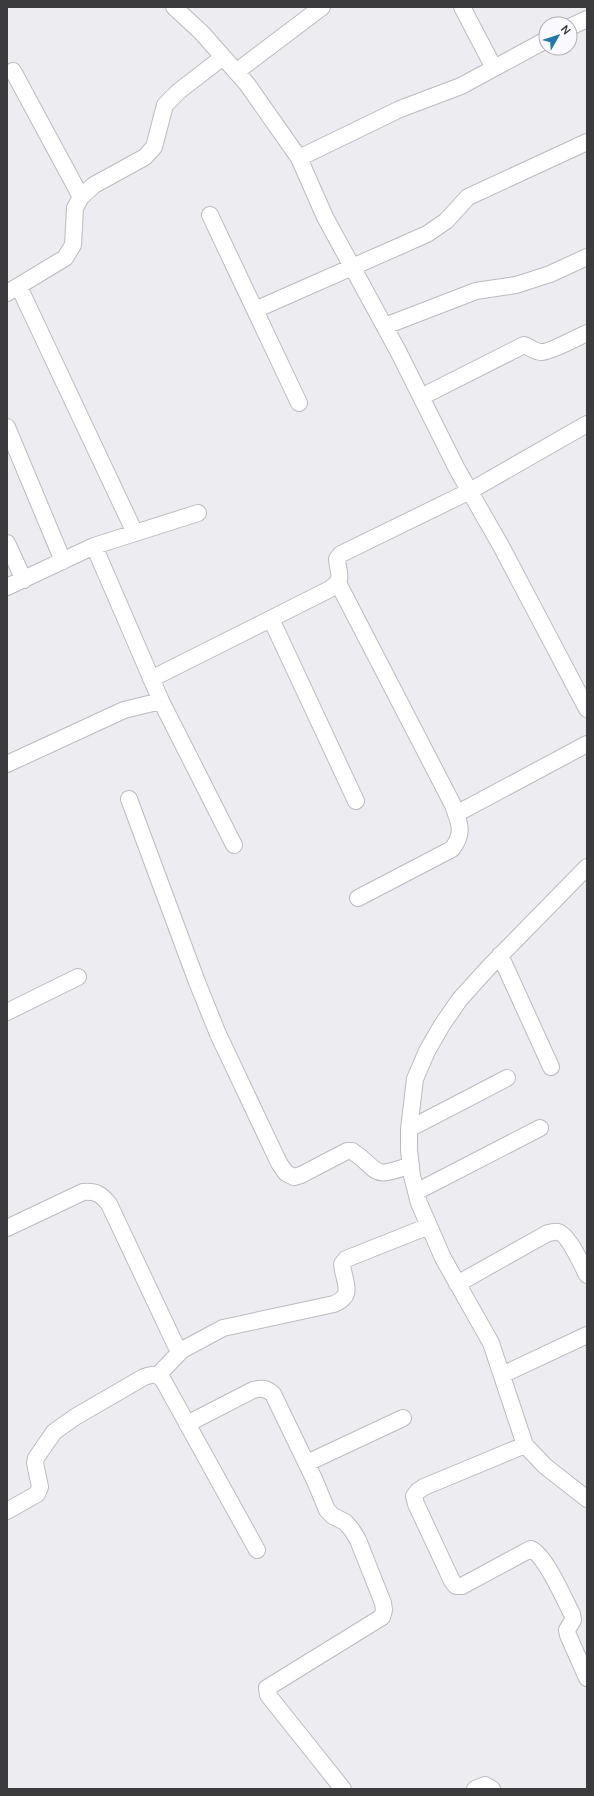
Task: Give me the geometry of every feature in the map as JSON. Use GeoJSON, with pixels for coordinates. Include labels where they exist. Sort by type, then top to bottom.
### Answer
{"type":"FeatureCollection","features":[{"type":"Feature","properties":{"kind":"street"},"geometry":{"type":"LineString","coordinates":[[174,7],[202,33],[247,84],[299,158],[326,217],[385,326],[457,469],[587,709]]}},
{"type":"Feature","properties":{"kind":"street"},"geometry":{"type":"LineString","coordinates":[[236,72],[322,7]]}},
{"type":"Feature","properties":{"kind":"street"},"geometry":{"type":"LineString","coordinates":[[462,7],[494,68]]}},
{"type":"Feature","properties":{"kind":"street"},"geometry":{"type":"LineString","coordinates":[[299,158],[400,108],[461,86],[538,44]]}},
{"type":"Feature","properties":{"kind":"street"},"geometry":{"type":"LineString","coordinates":[[135,533],[13,290],[65,258],[73,245],[75,208],[81,197],[94,185],[145,156],[154,147],[165,105],[179,91],[223,58]]}},
{"type":"Feature","properties":{"kind":"street"},"geometry":{"type":"LineString","coordinates":[[14,71],[81,197]]}},
{"type":"Feature","properties":{"kind":"street"},"geometry":{"type":"LineString","coordinates":[[255,310],[427,234],[446,221],[468,197],[587,142]]}},
{"type":"Feature","properties":{"kind":"street"},"geometry":{"type":"LineString","coordinates":[[210,215],[298,403]]}},
{"type":"Feature","properties":{"kind":"street"},"geometry":{"type":"LineString","coordinates":[[385,326],[476,291],[516,285],[550,274],[587,257]]}},
{"type":"Feature","properties":{"kind":"street"},"geometry":{"type":"LineString","coordinates":[[421,397],[524,345],[539,352],[547,352],[587,333]]}},
{"type":"Feature","properties":{"kind":"street"},"geometry":{"type":"LineString","coordinates":[[151,679],[330,589],[338,583],[341,576],[337,559],[341,554],[470,491],[587,424]]}},
{"type":"Feature","properties":{"kind":"street"},"geometry":{"type":"LineString","coordinates":[[7,427],[63,561]]}},
{"type":"Feature","properties":{"kind":"street"},"geometry":{"type":"LineString","coordinates":[[7,587],[94,546],[198,513]]}},
{"type":"Feature","properties":{"kind":"street"},"geometry":{"type":"LineString","coordinates":[[7,543],[24,580]]}},
{"type":"Feature","properties":{"kind":"street"},"geometry":{"type":"LineString","coordinates":[[94,546],[161,702],[234,845]]}},
{"type":"Feature","properties":{"kind":"street"},"geometry":{"type":"LineString","coordinates":[[338,583],[453,804],[460,827],[458,841],[452,849],[358,898]]}},
{"type":"Feature","properties":{"kind":"street"},"geometry":{"type":"LineString","coordinates":[[271,619],[356,801]]}},
{"type":"Feature","properties":{"kind":"street"},"geometry":{"type":"LineString","coordinates":[[7,764],[124,710],[161,702]]}},
{"type":"Feature","properties":{"kind":"street"},"geometry":{"type":"LineString","coordinates":[[456,814],[587,744]]}},
{"type":"Feature","properties":{"kind":"street"},"geometry":{"type":"LineString","coordinates":[[129,799],[197,982],[218,1034],[279,1163],[286,1173],[294,1177],[301,1175],[346,1151],[352,1151],[374,1170],[381,1174],[411,1165]]}},
{"type":"Feature","properties":{"kind":"street"},"geometry":{"type":"LineString","coordinates":[[587,867],[500,955],[460,999],[442,1025],[427,1051],[415,1079],[409,1129],[411,1165],[419,1203],[443,1258],[491,1343],[525,1445],[545,1466],[587,1499]]}},
{"type":"Feature","properties":{"kind":"street"},"geometry":{"type":"LineString","coordinates":[[500,955],[551,1067]]}},
{"type":"Feature","properties":{"kind":"street"},"geometry":{"type":"LineString","coordinates":[[7,1012],[78,977]]}},
{"type":"Feature","properties":{"kind":"street"},"geometry":{"type":"LineString","coordinates":[[409,1129],[507,1078]]}},
{"type":"Feature","properties":{"kind":"street"},"geometry":{"type":"LineString","coordinates":[[416,1192],[540,1128]]}},
{"type":"Feature","properties":{"kind":"street"},"geometry":{"type":"LineString","coordinates":[[7,1228],[83,1192],[93,1191],[102,1195],[109,1204],[176,1346],[182,1350]]}},
{"type":"Feature","properties":{"kind":"street"},"geometry":{"type":"LineString","coordinates":[[7,1511],[37,1494],[40,1487],[35,1463],[36,1458],[54,1432],[75,1416],[144,1377],[158,1374],[182,1350],[223,1328],[334,1304],[342,1300],[347,1294],[347,1286],[343,1276],[342,1264],[346,1259],[429,1226]]}},
{"type":"Feature","properties":{"kind":"street"},"geometry":{"type":"LineString","coordinates":[[457,1284],[548,1233],[557,1231],[563,1234],[568,1240],[587,1275]]}},
{"type":"Feature","properties":{"kind":"street"},"geometry":{"type":"LineString","coordinates":[[502,1376],[587,1335]]}},
{"type":"Feature","properties":{"kind":"street"},"geometry":{"type":"LineString","coordinates":[[158,1374],[163,1380],[257,1550]]}},
{"type":"Feature","properties":{"kind":"street"},"geometry":{"type":"LineString","coordinates":[[187,1424],[253,1390],[261,1388],[268,1390],[273,1394],[327,1510],[333,1516],[345,1522],[358,1540],[383,1603],[384,1610],[382,1616],[268,1688],[268,1695],[343,1789]]}},
{"type":"Feature","properties":{"kind":"street"},"geometry":{"type":"LineString","coordinates":[[306,1463],[403,1418]]}},
{"type":"Feature","properties":{"kind":"street"},"geometry":{"type":"LineString","coordinates":[[525,1445],[424,1487],[414,1496],[416,1504],[452,1581],[456,1586],[462,1586],[524,1552],[531,1549],[536,1551],[543,1560],[572,1614],[573,1620],[567,1630],[568,1635],[587,1678]]}},
{"type":"Feature","properties":{"kind":"street"},"geometry":{"type":"LineString","coordinates":[[475,1789],[485,1785],[492,1789]]}}]}
